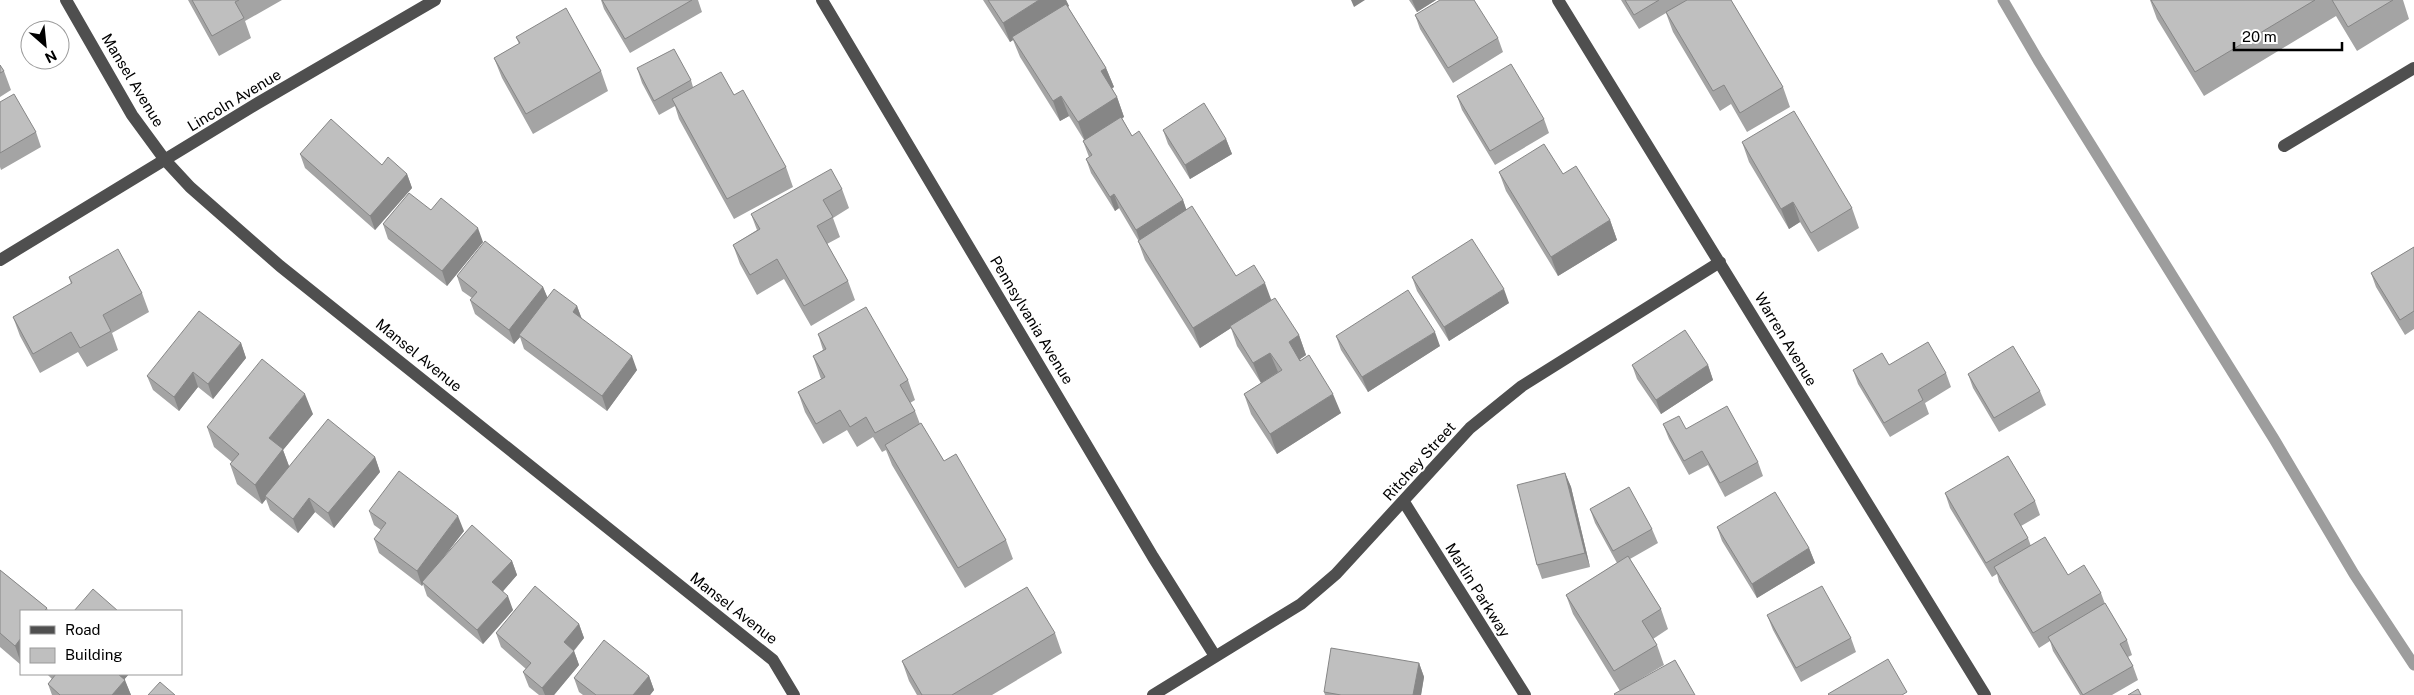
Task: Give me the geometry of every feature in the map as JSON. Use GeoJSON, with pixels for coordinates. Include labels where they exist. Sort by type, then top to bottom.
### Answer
{"type":"FeatureCollection","features":[{"type":"Feature","properties":{"kind":"street","name":"Mansel Avenue"},"geometry":{"type":"LineString","coordinates":[[66,0],[132,115],[165,160],[190,187],[280,266],[773,660],[794,695]]}},
{"type":"Feature","properties":{"kind":"street","name":"Lincoln Avenue"},"geometry":{"type":"LineString","coordinates":[[0,260],[435,0]]}},
{"type":"Feature","properties":{"kind":"street","name":"Pennsylvania Avenue"},"geometry":{"type":"LineString","coordinates":[[822,0],[1153,557],[1215,656]]}},
{"type":"Feature","properties":{"kind":"street","name":"Warren Avenue"},"geometry":{"type":"LineString","coordinates":[[1558,0],[1985,695]]}},
{"type":"Feature","properties":{"kind":"street"},"geometry":{"type":"LineString","coordinates":[[2284,146],[2414,68]]}},
{"type":"Feature","properties":{"kind":"street","name":"Ritchey Street"},"geometry":{"type":"LineString","coordinates":[[1153,695],[1302,604],[1336,574],[1470,428],[1522,386],[1720,262]]}},
{"type":"Feature","properties":{"kind":"street","name":"Marlin Parkway"},"geometry":{"type":"LineString","coordinates":[[1404,502],[1525,695]]}},
{"type":"Feature","properties":{"kind":"building"},"geometry":{"type":"Polygon","coordinates":[[[192,0],[239,0],[235,2],[244,18],[212,36],[192,0]]]}},
{"type":"Feature","properties":{"kind":"building"},"geometry":{"type":"Polygon","coordinates":[[[602,0],[692,0],[625,39],[602,0]]]}},
{"type":"Feature","properties":{"kind":"building"},"geometry":{"type":"Polygon","coordinates":[[[988,0],[1039,0],[1003,23],[988,0]]]}},
{"type":"Feature","properties":{"kind":"building"},"geometry":{"type":"Polygon","coordinates":[[[1440,0],[1474,0],[1498,38],[1448,68],[1415,15],[1440,0]]]}},
{"type":"Feature","properties":{"kind":"building"},"geometry":{"type":"Polygon","coordinates":[[[1625,0],[1659,0],[1634,15],[1625,0]]]}},
{"type":"Feature","properties":{"kind":"building"},"geometry":{"type":"Polygon","coordinates":[[[1687,0],[1731,0],[1783,87],[1740,113],[1724,85],[1713,91],[1666,12],[1687,0]]]}},
{"type":"Feature","properties":{"kind":"building"},"geometry":{"type":"Polygon","coordinates":[[[2151,0],[2315,0],[2195,72],[2151,0]]]}},
{"type":"Feature","properties":{"kind":"building"},"geometry":{"type":"Polygon","coordinates":[[[2332,0],[2393,0],[2348,27],[2332,0]]]}},
{"type":"Feature","properties":{"kind":"building"},"geometry":{"type":"Polygon","coordinates":[[[1066,4],[1106,68],[1101,71],[1117,97],[1078,122],[1061,96],[1053,101],[1012,37],[1066,4]]]}},
{"type":"Feature","properties":{"kind":"building"},"geometry":{"type":"Polygon","coordinates":[[[566,8],[601,71],[526,114],[494,58],[520,43],[516,37],[566,8]]]}},
{"type":"Feature","properties":{"kind":"building"},"geometry":{"type":"Polygon","coordinates":[[[674,49],[691,80],[654,101],[637,68],[674,49]]]}},
{"type":"Feature","properties":{"kind":"building"},"geometry":{"type":"Polygon","coordinates":[[[1511,64],[1544,119],[1490,151],[1457,96],[1511,64]]]}},
{"type":"Feature","properties":{"kind":"building"},"geometry":{"type":"Polygon","coordinates":[[[0,65],[4,71],[0,73],[0,65]]]}},
{"type":"Feature","properties":{"kind":"building"},"geometry":{"type":"Polygon","coordinates":[[[721,72],[734,95],[743,90],[786,167],[727,199],[672,99],[721,72]]]}},
{"type":"Feature","properties":{"kind":"building"},"geometry":{"type":"Polygon","coordinates":[[[14,94],[36,132],[0,153],[0,102],[14,94]]]}},
{"type":"Feature","properties":{"kind":"building"},"geometry":{"type":"Polygon","coordinates":[[[1204,103],[1226,139],[1185,165],[1163,130],[1204,103]]]}},
{"type":"Feature","properties":{"kind":"building"},"geometry":{"type":"Polygon","coordinates":[[[1794,111],[1852,208],[1811,233],[1793,202],[1781,209],[1742,142],[1794,111]]]}},
{"type":"Feature","properties":{"kind":"building"},"geometry":{"type":"Polygon","coordinates":[[[1121,117],[1132,136],[1139,131],[1183,200],[1136,230],[1114,194],[1110,197],[1086,159],[1092,155],[1083,141],[1121,117]]]}},
{"type":"Feature","properties":{"kind":"building"},"geometry":{"type":"Polygon","coordinates":[[[331,119],[382,165],[388,157],[407,174],[370,216],[300,154],[331,119]]]}},
{"type":"Feature","properties":{"kind":"building"},"geometry":{"type":"Polygon","coordinates":[[[1544,144],[1563,174],[1576,166],[1610,220],[1551,257],[1499,172],[1544,144]]]}},
{"type":"Feature","properties":{"kind":"building"},"geometry":{"type":"Polygon","coordinates":[[[831,169],[842,189],[823,200],[833,217],[817,226],[848,281],[804,306],[777,259],[750,275],[733,245],[760,229],[751,214],[831,169]]]}},
{"type":"Feature","properties":{"kind":"building"},"geometry":{"type":"Polygon","coordinates":[[[409,193],[431,210],[441,198],[478,228],[442,271],[383,224],[409,193]]]}},
{"type":"Feature","properties":{"kind":"building"},"geometry":{"type":"Polygon","coordinates":[[[1192,206],[1236,276],[1254,265],[1265,283],[1193,328],[1138,241],[1192,206]]]}},
{"type":"Feature","properties":{"kind":"building"},"geometry":{"type":"Polygon","coordinates":[[[1472,239],[1504,289],[1444,327],[1412,277],[1472,239]]]}},
{"type":"Feature","properties":{"kind":"building"},"geometry":{"type":"Polygon","coordinates":[[[485,241],[543,287],[509,330],[470,300],[477,292],[457,276],[485,241]]]}},
{"type":"Feature","properties":{"kind":"building"},"geometry":{"type":"Polygon","coordinates":[[[2414,247],[2414,311],[2400,320],[2371,273],[2414,247]]]}},
{"type":"Feature","properties":{"kind":"building"},"geometry":{"type":"Polygon","coordinates":[[[118,249],[142,293],[103,315],[111,331],[80,348],[71,332],[33,354],[13,317],[72,283],[69,277],[118,249]]]}},
{"type":"Feature","properties":{"kind":"building"},"geometry":{"type":"Polygon","coordinates":[[[554,289],[577,306],[573,312],[632,356],[602,396],[519,335],[554,289]]]}},
{"type":"Feature","properties":{"kind":"building"},"geometry":{"type":"Polygon","coordinates":[[[1408,290],[1435,332],[1362,377],[1336,336],[1408,290]]]}},
{"type":"Feature","properties":{"kind":"building"},"geometry":{"type":"Polygon","coordinates":[[[1275,298],[1299,335],[1289,342],[1300,361],[1309,355],[1333,394],[1270,434],[1244,394],[1282,370],[1270,353],[1253,363],[1230,326],[1275,298]]]}},
{"type":"Feature","properties":{"kind":"building"},"geometry":{"type":"Polygon","coordinates":[[[866,307],[908,380],[900,385],[915,411],[875,433],[866,417],[850,427],[840,410],[816,424],[798,392],[825,377],[813,356],[826,349],[818,334],[866,307]]]}},
{"type":"Feature","properties":{"kind":"building"},"geometry":{"type":"Polygon","coordinates":[[[199,311],[241,343],[208,384],[193,372],[174,397],[147,376],[199,311]]]}},
{"type":"Feature","properties":{"kind":"building"},"geometry":{"type":"Polygon","coordinates":[[[1685,330],[1708,365],[1656,400],[1632,365],[1685,330]]]}},
{"type":"Feature","properties":{"kind":"building"},"geometry":{"type":"Polygon","coordinates":[[[1928,342],[1946,373],[1918,390],[1923,400],[1884,423],[1853,370],[1882,353],[1889,365],[1928,342]]]}},
{"type":"Feature","properties":{"kind":"building"},"geometry":{"type":"Polygon","coordinates":[[[2013,346],[2040,391],[1994,418],[1968,374],[2013,346]]]}},
{"type":"Feature","properties":{"kind":"building"},"geometry":{"type":"Polygon","coordinates":[[[262,359],[305,394],[269,438],[283,449],[255,485],[230,464],[239,454],[207,427],[262,359]]]}},
{"type":"Feature","properties":{"kind":"building"},"geometry":{"type":"Polygon","coordinates":[[[1727,406],[1758,462],[1720,483],[1702,451],[1684,461],[1663,424],[1679,416],[1686,429],[1727,406]]]}},
{"type":"Feature","properties":{"kind":"building"},"geometry":{"type":"Polygon","coordinates":[[[328,419],[375,457],[328,513],[309,498],[293,519],[265,496],[328,419]]]}},
{"type":"Feature","properties":{"kind":"building"},"geometry":{"type":"Polygon","coordinates":[[[921,423],[944,461],[956,454],[1006,540],[958,568],[885,445],[921,423]]]}},
{"type":"Feature","properties":{"kind":"building"},"geometry":{"type":"Polygon","coordinates":[[[2008,456],[2035,501],[2014,514],[2028,538],[1986,563],[1945,493],[2008,456]]]}},
{"type":"Feature","properties":{"kind":"building"},"geometry":{"type":"Polygon","coordinates":[[[399,471],[458,516],[417,571],[374,539],[386,523],[369,511],[399,471]]]}},
{"type":"Feature","properties":{"kind":"building"},"geometry":{"type":"Polygon","coordinates":[[[1565,473],[1585,553],[1537,565],[1517,485],[1565,473]]]}},
{"type":"Feature","properties":{"kind":"building"},"geometry":{"type":"Polygon","coordinates":[[[1629,487],[1652,529],[1613,551],[1590,509],[1629,487]]]}},
{"type":"Feature","properties":{"kind":"building"},"geometry":{"type":"Polygon","coordinates":[[[1775,492],[1809,548],[1752,584],[1717,527],[1775,492]]]}},
{"type":"Feature","properties":{"kind":"building"},"geometry":{"type":"Polygon","coordinates":[[[472,525],[512,561],[492,582],[508,596],[477,630],[422,582],[472,525]]]}},
{"type":"Feature","properties":{"kind":"building"},"geometry":{"type":"Polygon","coordinates":[[[2045,537],[2068,575],[2084,565],[2101,593],[2033,633],[1994,567],[2045,537]]]}},
{"type":"Feature","properties":{"kind":"building"},"geometry":{"type":"Polygon","coordinates":[[[1628,556],[1661,609],[1642,621],[1657,645],[1614,671],[1566,595],[1628,556]]]}},
{"type":"Feature","properties":{"kind":"building"},"geometry":{"type":"Polygon","coordinates":[[[0,570],[47,608],[45,610],[20,610],[20,639],[15,646],[0,633],[0,570]]]}},
{"type":"Feature","properties":{"kind":"building"},"geometry":{"type":"Polygon","coordinates":[[[535,586],[579,624],[564,642],[574,651],[542,688],[523,672],[531,663],[496,633],[535,586]]]}},
{"type":"Feature","properties":{"kind":"building"},"geometry":{"type":"Polygon","coordinates":[[[1822,586],[1851,638],[1796,668],[1767,615],[1822,586]]]}},
{"type":"Feature","properties":{"kind":"building"},"geometry":{"type":"Polygon","coordinates":[[[1027,587],[1055,633],[952,695],[922,695],[902,661],[1027,587]]]}},
{"type":"Feature","properties":{"kind":"building"},"geometry":{"type":"Polygon","coordinates":[[[93,589],[117,610],[75,610],[93,589]]]}},
{"type":"Feature","properties":{"kind":"building"},"geometry":{"type":"Polygon","coordinates":[[[2105,603],[2127,640],[2120,644],[2133,666],[2083,695],[2048,637],[2105,603]]]}},
{"type":"Feature","properties":{"kind":"building"},"geometry":{"type":"Polygon","coordinates":[[[604,640],[649,676],[633,695],[596,695],[574,678],[604,640]]]}},
{"type":"Feature","properties":{"kind":"building"},"geometry":{"type":"Polygon","coordinates":[[[1331,648],[1419,663],[1413,695],[1341,695],[1324,692],[1331,648]]]}},
{"type":"Feature","properties":{"kind":"building"},"geometry":{"type":"Polygon","coordinates":[[[1888,659],[1907,692],[1902,695],[1828,694],[1888,659]]]}},
{"type":"Feature","properties":{"kind":"building"},"geometry":{"type":"Polygon","coordinates":[[[1675,660],[1695,695],[1614,694],[1675,660]]]}},
{"type":"Feature","properties":{"kind":"building"},"geometry":{"type":"Polygon","coordinates":[[[55,675],[119,675],[125,680],[112,695],[60,695],[48,684],[55,675]]]}},
{"type":"Feature","properties":{"kind":"building"},"geometry":{"type":"Polygon","coordinates":[[[160,682],[175,695],[148,695],[160,682]]]}},
{"type":"Feature","properties":{"kind":"building"},"geometry":{"type":"Polygon","coordinates":[[[2138,689],[2141,695],[2128,695],[2138,689]]]}},
{"type":"Feature","properties":{"kind":"waterway"},"geometry":{"type":"LineString","coordinates":[[2003,0],[2038,60],[2274,439],[2354,574],[2414,665]]}}]}
